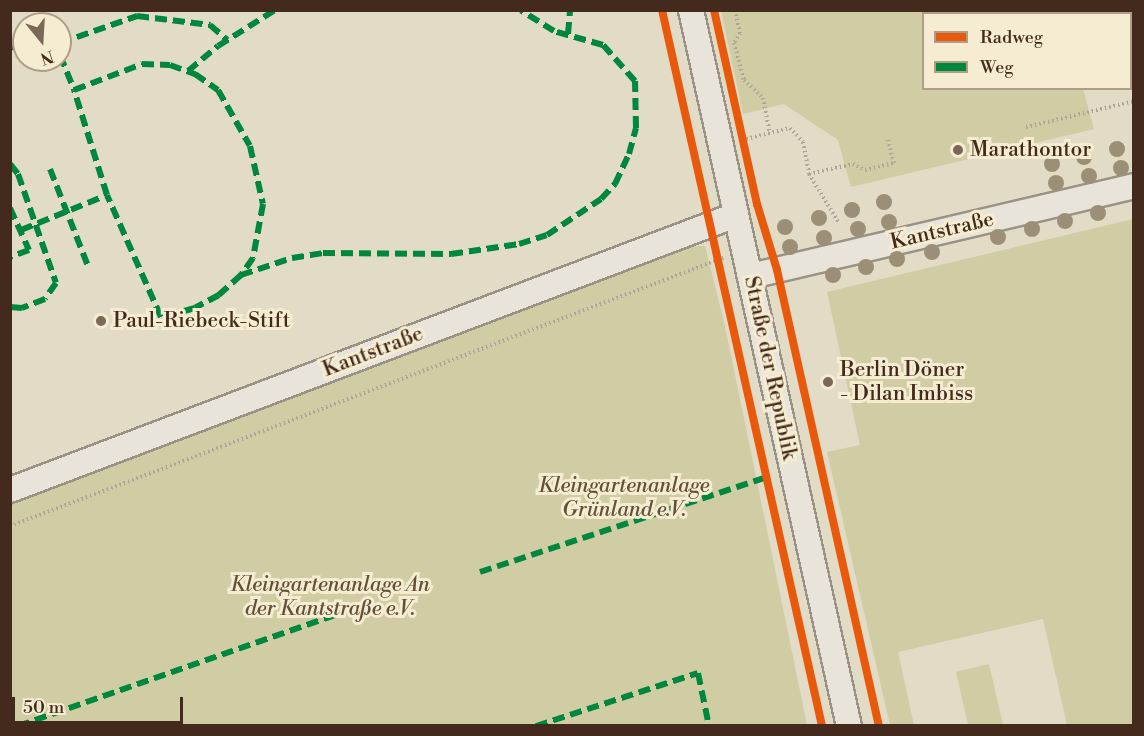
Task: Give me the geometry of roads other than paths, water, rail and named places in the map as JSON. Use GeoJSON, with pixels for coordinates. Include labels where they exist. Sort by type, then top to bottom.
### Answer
{"type":"FeatureCollection","features":[{"type":"Feature","properties":{"kind":"street","name":"Straße der Republik"},"geometry":{"type":"LineString","coordinates":[[691,10],[849,726]]}},
{"type":"Feature","properties":{"kind":"street","name":"Kantstraße"},"geometry":{"type":"LineString","coordinates":[[751,276],[1134,186]]}},
{"type":"Feature","properties":{"kind":"street","name":"Kantstraße"},"geometry":{"type":"LineString","coordinates":[[10,490],[736,215]]}},
{"type":"Feature","properties":{"kind":"place","name":"Marathontor"},"geometry":{"type":"Point","coordinates":[958,150]}},
{"type":"Feature","properties":{"kind":"place","name":"Paul-Riebeck-Stift"},"geometry":{"type":"Point","coordinates":[101,321]}},
{"type":"Feature","properties":{"kind":"place","name":"Berlin Döner - Dilan Imbiss"},"geometry":{"type":"Point","coordinates":[828,382]}},
{"type":"Feature","properties":{"kind":"park label","name":"Kleingartenanlage Grünland e.V."},"geometry":{"type":"Point","coordinates":[624,498]}},
{"type":"Feature","properties":{"kind":"park label","name":"Kleingartenanlage An der Kantstraße e.V."},"geometry":{"type":"Point","coordinates":[330,597]}}]}
